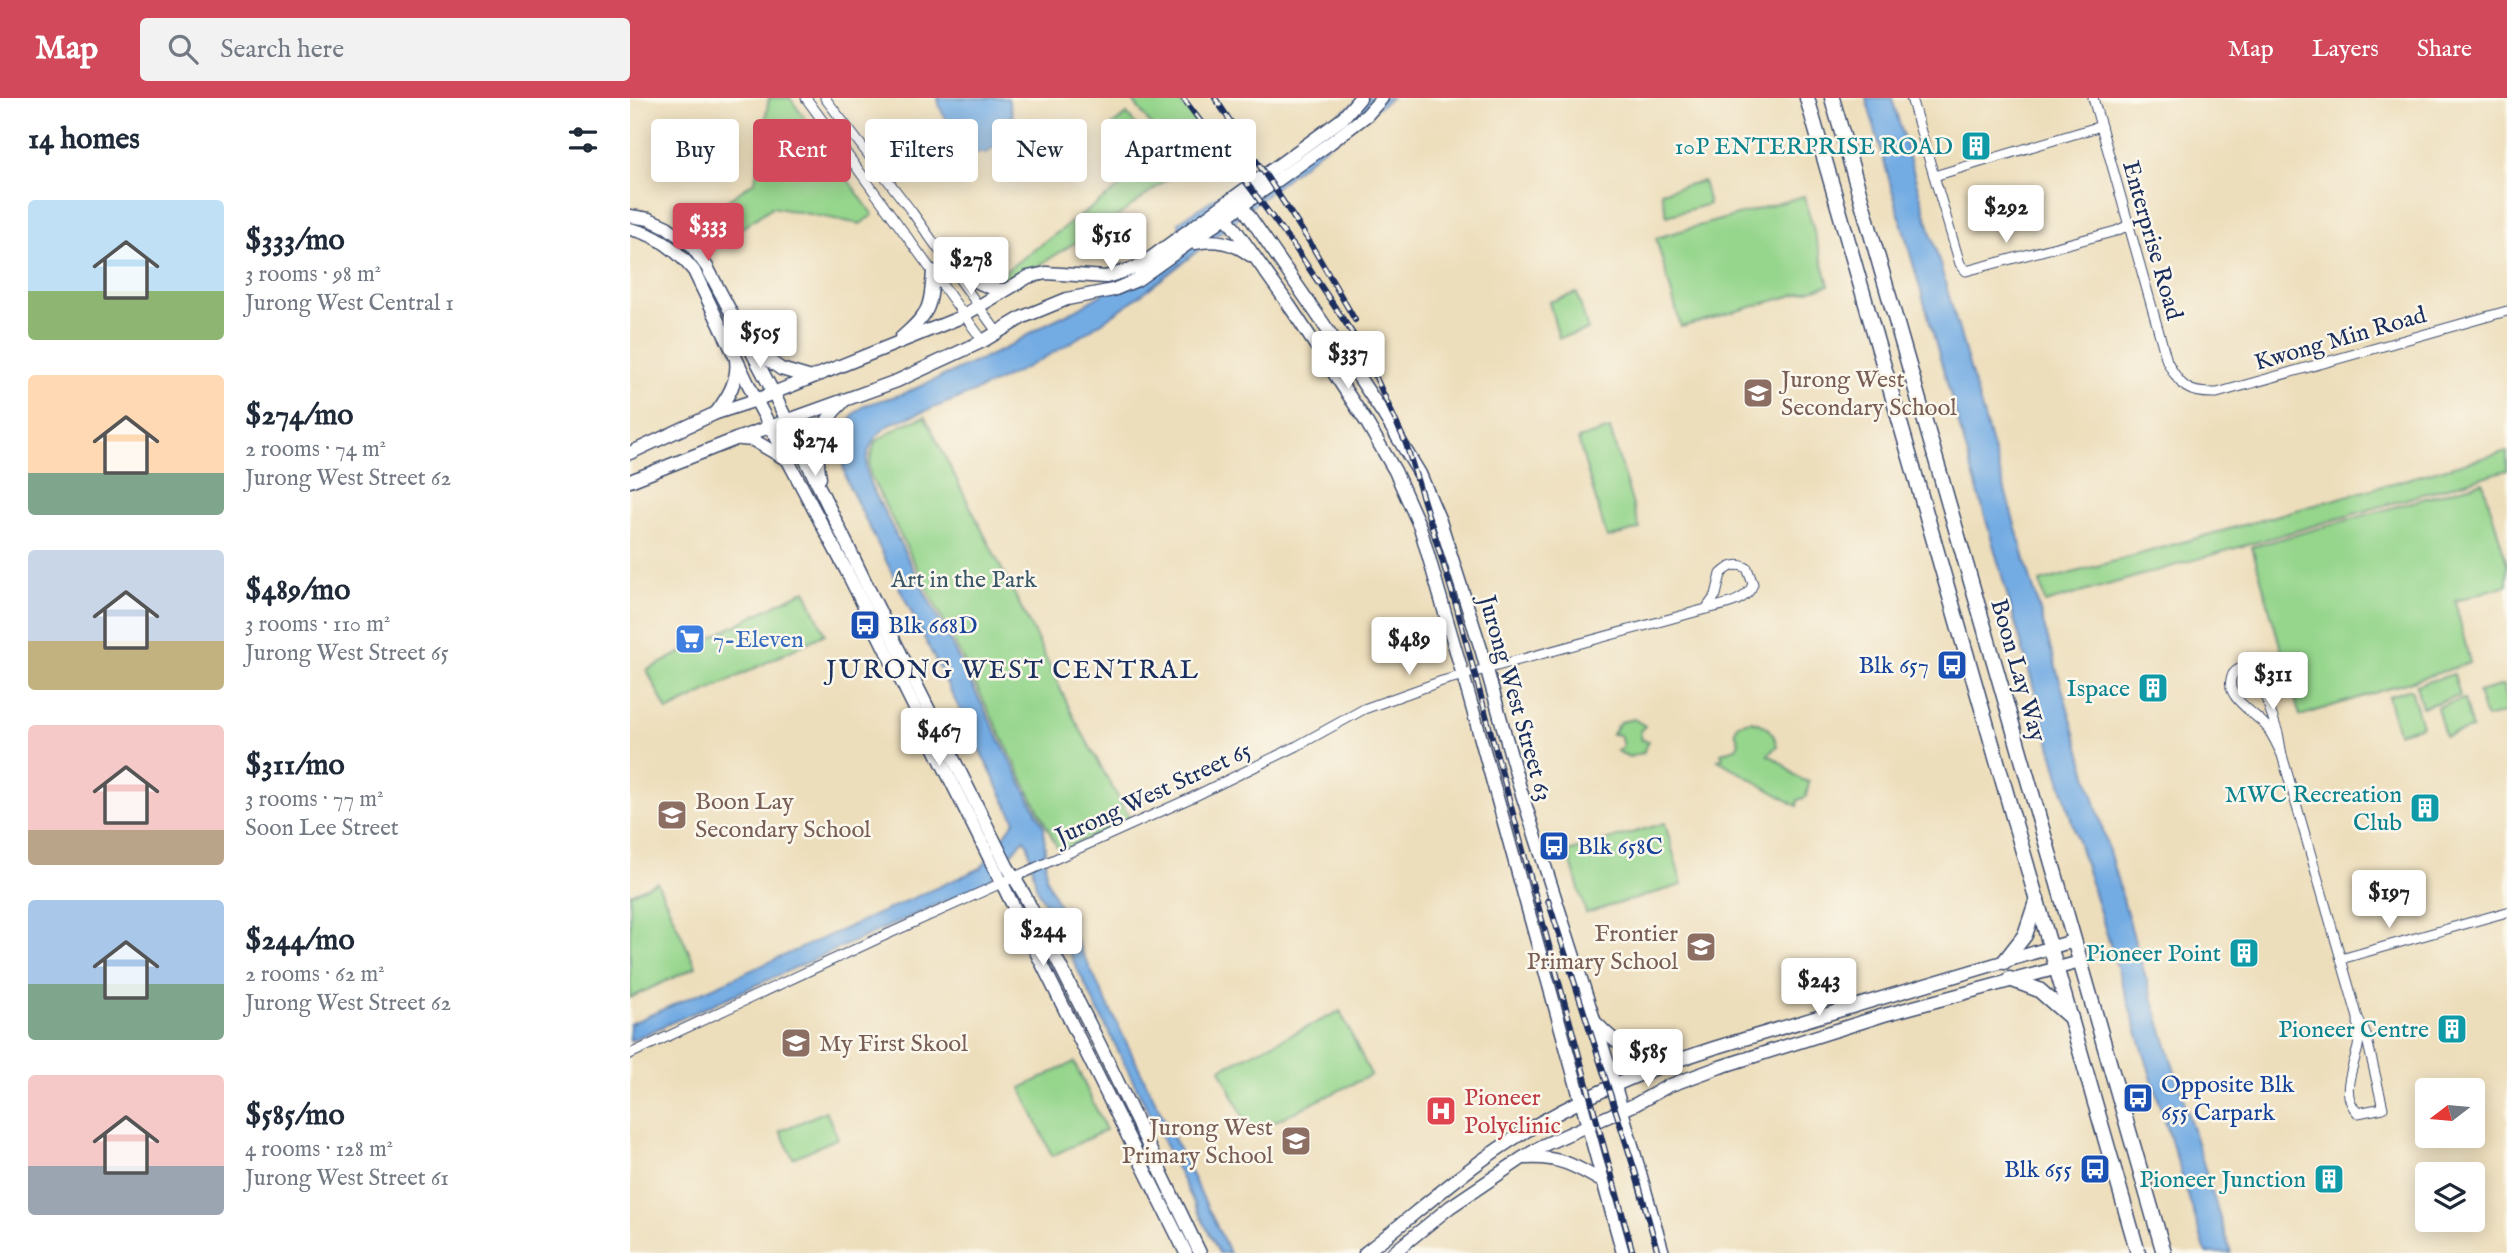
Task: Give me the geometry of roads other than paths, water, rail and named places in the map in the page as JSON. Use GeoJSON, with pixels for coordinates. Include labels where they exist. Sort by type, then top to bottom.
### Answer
{"type":"FeatureCollection","features":[{"type":"Feature","properties":{"kind":"main road","name":"Boon Lay Way"},"geometry":{"type":"LineString","coordinates":[[1807,98],[2138,1253]]}},
{"type":"Feature","properties":{"kind":"main road","name":"Boon Lay Way"},"geometry":{"type":"LineString","coordinates":[[1832,98],[2164,1253]]}},
{"type":"Feature","properties":{"kind":"main road"},"geometry":{"type":"LineString","coordinates":[[2004,962],[2025,934],[2038,897]]}},
{"type":"Feature","properties":{"kind":"main road"},"geometry":{"type":"LineString","coordinates":[[2010,979],[2039,990],[2072,1019]]}},
{"type":"Feature","properties":{"kind":"street"},"geometry":{"type":"LineString","coordinates":[[806,98],[983,341]]}},
{"type":"Feature","properties":{"kind":"street"},"geometry":{"type":"LineString","coordinates":[[825,98],[951,265],[997,332]]}},
{"type":"Feature","properties":{"kind":"street"},"geometry":{"type":"LineString","coordinates":[[1239,202],[1342,119],[1360,98]]}},
{"type":"Feature","properties":{"kind":"street"},"geometry":{"type":"LineString","coordinates":[[630,453],[716,413],[755,400],[964,315],[1028,276],[1046,273],[1106,277],[1138,267],[1367,115],[1382,98]]}},
{"type":"Feature","properties":{"kind":"street"},"geometry":{"type":"LineString","coordinates":[[1911,98],[1959,264],[1966,271],[2116,231],[2129,225]]}},
{"type":"Feature","properties":{"kind":"street","name":"Enterprise Road"},"geometry":{"type":"LineString","coordinates":[[2093,98],[2167,362],[2184,387]]}},
{"type":"Feature","properties":{"kind":"street"},"geometry":{"type":"LineString","coordinates":[[1934,176],[2101,126]]}},
{"type":"Feature","properties":{"kind":"street","name":"Jurong West Street 63"},"geometry":{"type":"LineString","coordinates":[[1239,202],[1324,323],[1420,474],[1448,544],[1487,668],[1520,788],[1614,1084],[1663,1253]]}},
{"type":"Feature","properties":{"kind":"street"},"geometry":{"type":"LineString","coordinates":[[630,481],[736,439],[897,382],[983,341],[1023,317],[1067,299],[1113,290],[1137,280],[1190,244],[1223,213]]}},
{"type":"Feature","properties":{"kind":"street","name":"Jurong West Street 63"},"geometry":{"type":"LineString","coordinates":[[1223,213],[1261,264],[1367,423],[1395,471],[1420,527],[1623,1253]]}},
{"type":"Feature","properties":{"kind":"street"},"geometry":{"type":"LineString","coordinates":[[630,216],[649,219],[667,227],[691,245],[707,267],[823,492],[929,713],[1105,1054],[1200,1253]]}},
{"type":"Feature","properties":{"kind":"street"},"geometry":{"type":"LineString","coordinates":[[630,229],[646,232],[662,240],[680,254],[694,271],[769,428],[846,570],[1186,1253]]}},
{"type":"Feature","properties":{"kind":"street"},"geometry":{"type":"LineString","coordinates":[[1190,244],[1208,241],[1229,243],[1238,246],[1261,264]]}},
{"type":"Feature","properties":{"kind":"street"},"geometry":{"type":"LineString","coordinates":[[951,265],[980,283],[1005,290]]}},
{"type":"Feature","properties":{"kind":"street"},"geometry":{"type":"LineString","coordinates":[[893,345],[923,320],[932,289],[933,271]]}},
{"type":"Feature","properties":{"kind":"street","name":"Kwong Min Road"},"geometry":{"type":"LineString","coordinates":[[2184,387],[2201,394],[2217,393],[2507,311]]}},
{"type":"Feature","properties":{"kind":"street"},"geometry":{"type":"LineString","coordinates":[[747,345],[781,369],[808,377]]}},
{"type":"Feature","properties":{"kind":"street"},"geometry":{"type":"LineString","coordinates":[[716,413],[732,386],[737,370],[735,353]]}},
{"type":"Feature","properties":{"kind":"street"},"geometry":{"type":"LineString","coordinates":[[823,492],[818,469],[820,433],[829,415],[850,397]]}},
{"type":"Feature","properties":{"kind":"street"},"geometry":{"type":"LineString","coordinates":[[736,439],[753,440],[763,444],[783,457],[791,467]]}},
{"type":"Feature","properties":{"kind":"street","name":"Jurong West Street 65"},"geometry":{"type":"LineString","coordinates":[[630,1054],[1193,797],[1297,746],[1364,709],[1462,675],[1706,610],[1733,602],[1748,594],[1753,584],[1747,568],[1733,565],[1721,574],[1716,595],[1706,610]]}},
{"type":"Feature","properties":{"kind":"street"},"geometry":{"type":"LineString","coordinates":[[2282,755],[2264,724],[2235,696],[2231,681],[2240,668],[2253,669],[2258,675],[2278,733],[2358,1018],[2366,1035],[2383,1108],[2364,1113],[2358,1112],[2350,1103],[2348,1091],[2359,1044],[2358,1018]]}},
{"type":"Feature","properties":{"kind":"street"},"geometry":{"type":"LineString","coordinates":[[2341,959],[2507,912]]}},
{"type":"Feature","properties":{"kind":"street"},"geometry":{"type":"LineString","coordinates":[[1365,1253],[1511,1140],[1614,1084],[1670,1062],[2073,941]]}},
{"type":"Feature","properties":{"kind":"street"},"geometry":{"type":"LineString","coordinates":[[1393,1253],[1450,1207],[1521,1159],[1668,1086],[1884,1015],[2080,961]]}},
{"type":"Feature","properties":{"kind":"street"},"geometry":{"type":"LineString","coordinates":[[1594,1021],[1616,1042],[1635,1055],[1670,1062]]}},
{"type":"Feature","properties":{"kind":"street"},"geometry":{"type":"LineString","coordinates":[[1521,1159],[1543,1157],[1569,1162],[1604,1182]]}},
{"type":"Feature","properties":{"kind":"water"},"geometry":{"type":"Polygon","coordinates":[[[938,98],[1008,98],[1013,117],[992,119],[992,148],[986,153],[978,153],[978,119],[946,119],[938,98]]]}},
{"type":"Feature","properties":{"kind":"water"},"geometry":{"type":"Polygon","coordinates":[[[1363,98],[1391,98],[1314,156],[1163,278],[1084,334],[1015,373],[942,405],[892,423],[872,442],[866,468],[871,486],[1044,827],[1046,879],[1230,1253],[1219,1253],[1036,886],[1028,845],[1024,839],[988,882],[630,1041],[630,1024],[981,868],[1015,821],[847,482],[842,460],[844,435],[853,415],[865,405],[903,394],[1002,350],[1099,296],[1180,234],[1179,222],[1238,182],[1256,182],[1256,170],[1363,98]]]}},
{"type":"Feature","properties":{"kind":"water"},"geometry":{"type":"Polygon","coordinates":[[[1866,98],[1892,98],[2141,962],[2231,1253],[2206,1253],[2072,822],[1866,98]]]}},
{"type":"Feature","properties":{"kind":"railway"},"geometry":{"type":"LineString","coordinates":[[1183,98],[1296,249],[1363,349],[1406,444],[1456,605],[1633,1253]]}},
{"type":"Feature","properties":{"kind":"railway"},"geometry":{"type":"LineString","coordinates":[[1215,98],[1309,241],[1355,320]]}},
{"type":"Feature","properties":{"kind":"railway"},"geometry":{"type":"LineString","coordinates":[[1548,900],[1636,1174],[1658,1253]]}},
{"type":"Feature","properties":{"kind":"place","name":"10P ENTERPRISE ROAD"},"geometry":{"type":"Point","coordinates":[1976,146]}},
{"type":"Feature","properties":{"kind":"place","name":"Jurong West Secondary School"},"geometry":{"type":"Point","coordinates":[1758,393]}},
{"type":"Feature","properties":{"kind":"place","name":"Blk 668D"},"geometry":{"type":"Point","coordinates":[865,625]}},
{"type":"Feature","properties":{"kind":"place","name":"7-Eleven"},"geometry":{"type":"Point","coordinates":[690,639]}},
{"type":"Feature","properties":{"kind":"place","name":"Blk 657"},"geometry":{"type":"Point","coordinates":[1952,665]}},
{"type":"Feature","properties":{"kind":"place","name":"Ispace"},"geometry":{"type":"Point","coordinates":[2153,688]}},
{"type":"Feature","properties":{"kind":"place","name":"MWC Recreation Club"},"geometry":{"type":"Point","coordinates":[2425,808]}},
{"type":"Feature","properties":{"kind":"place","name":"Boon Lay Secondary School"},"geometry":{"type":"Point","coordinates":[672,815]}},
{"type":"Feature","properties":{"kind":"place","name":"Blk 658C"},"geometry":{"type":"Point","coordinates":[1554,846]}},
{"type":"Feature","properties":{"kind":"place","name":"Frontier Primary School"},"geometry":{"type":"Point","coordinates":[1701,947]}},
{"type":"Feature","properties":{"kind":"place","name":"Pioneer Point"},"geometry":{"type":"Point","coordinates":[2244,953]}},
{"type":"Feature","properties":{"kind":"place","name":"Pioneer Centre"},"geometry":{"type":"Point","coordinates":[2452,1029]}},
{"type":"Feature","properties":{"kind":"place","name":"My First Skool"},"geometry":{"type":"Point","coordinates":[796,1043]}},
{"type":"Feature","properties":{"kind":"place","name":"Opposite Blk 655 Carpark"},"geometry":{"type":"Point","coordinates":[2138,1098]}},
{"type":"Feature","properties":{"kind":"place","name":"Pioneer Polyclinic"},"geometry":{"type":"Point","coordinates":[1441,1111]}},
{"type":"Feature","properties":{"kind":"place","name":"Jurong West Primary School"},"geometry":{"type":"Point","coordinates":[1296,1141]}},
{"type":"Feature","properties":{"kind":"place","name":"Blk 655"},"geometry":{"type":"Point","coordinates":[2095,1169]}},
{"type":"Feature","properties":{"kind":"place","name":"Pioneer Junction"},"geometry":{"type":"Point","coordinates":[2329,1179]}},
{"type":"Feature","properties":{"kind":"district","name":"JURONG WEST CENTRAL"},"geometry":{"type":"Point","coordinates":[1013,669]}},
{"type":"Feature","properties":{"kind":"park label","name":"Art in the Park"},"geometry":{"type":"Point","coordinates":[964,579]}}]}
